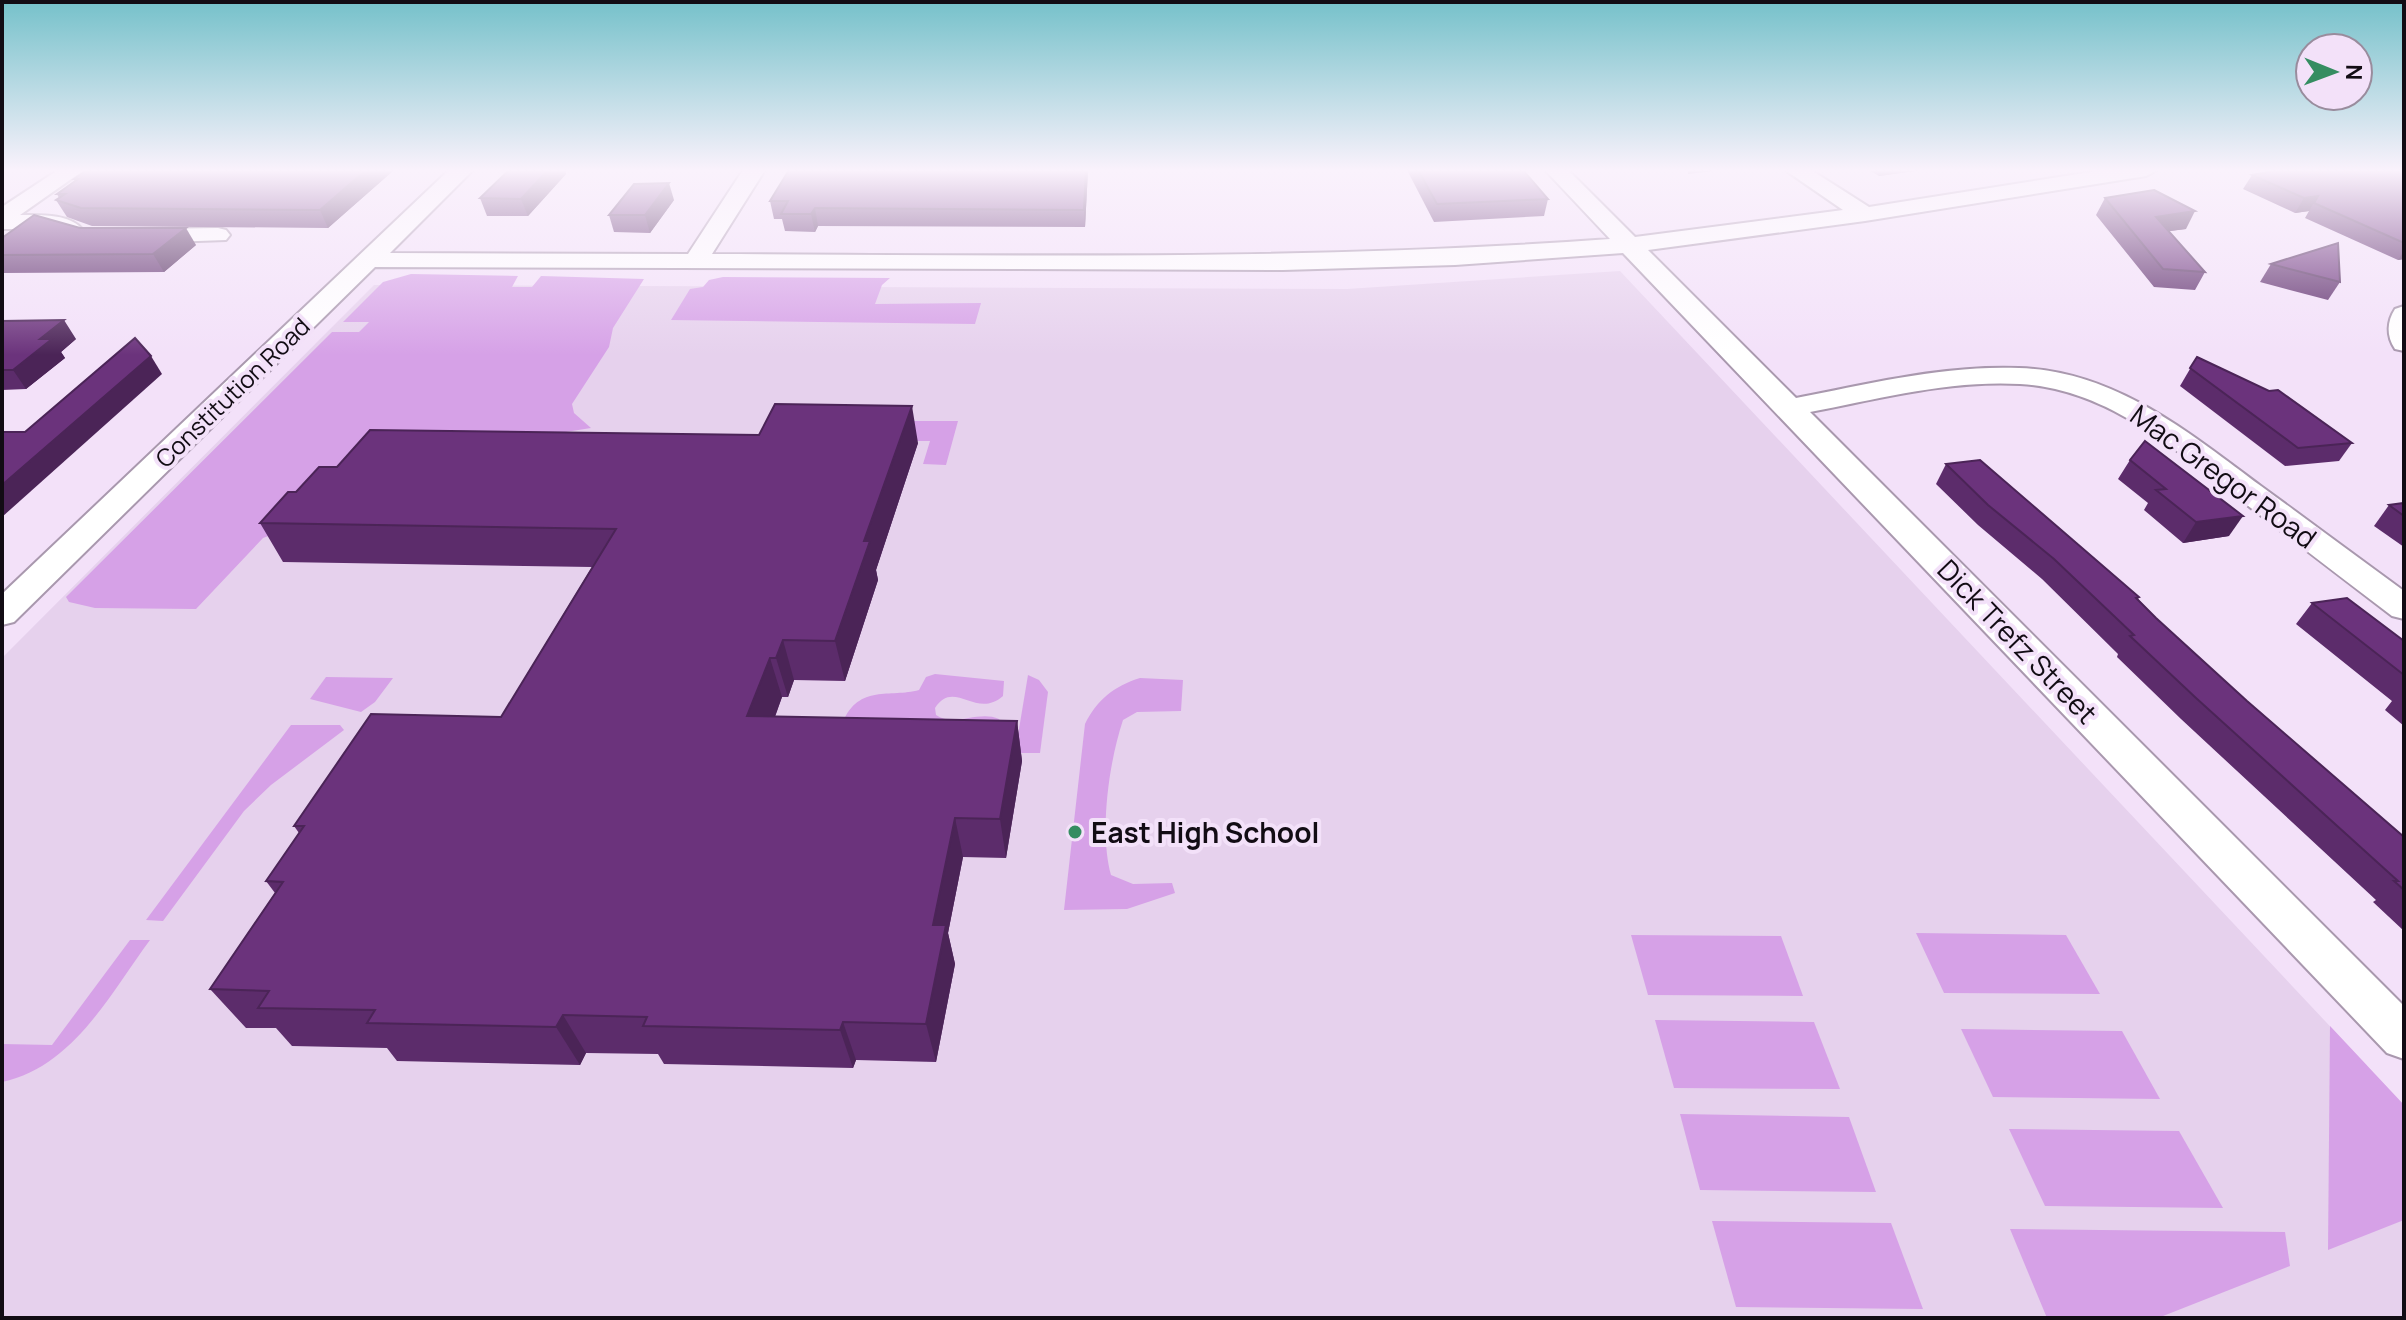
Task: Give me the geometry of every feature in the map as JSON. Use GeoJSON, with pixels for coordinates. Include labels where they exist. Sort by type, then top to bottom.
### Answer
{"type":"FeatureCollection","features":[{"type":"Feature","properties":{"kind":"street"},"geometry":{"type":"LineString","coordinates":[[74,232],[91,236]]}},
{"type":"Feature","properties":{"kind":"street","name":"Constitution Road"},"geometry":{"type":"LineString","coordinates":[[2,614],[398,232]]}},
{"type":"Feature","properties":{"kind":"street"},"geometry":{"type":"LineString","coordinates":[[695,261],[714,232]]}},
{"type":"Feature","properties":{"kind":"street","name":"Dick Trefz Street"},"geometry":{"type":"LineString","coordinates":[[1617,232],[2404,1038]]}},
{"type":"Feature","properties":{"kind":"street"},"geometry":{"type":"LineString","coordinates":[[368,260],[1283,263],[1455,258],[1630,245],[1732,232]]}},
{"type":"Feature","properties":{"kind":"street"},"geometry":{"type":"LineString","coordinates":[[123,236],[218,235]]}},
{"type":"Feature","properties":{"kind":"street"},"geometry":{"type":"LineString","coordinates":[[2404,314],[2401,326],[2404,343]]}},
{"type":"Feature","properties":{"kind":"street","name":"Mac Gregor Road"},"geometry":{"type":"LineString","coordinates":[[1791,407],[1989,374],[2065,382],[2097,392],[2134,409],[2172,434],[2404,608]]}},
{"type":"Feature","properties":{"kind":"shaded area","name":"East High School"},"geometry":{"type":"Polygon","coordinates":[[[1620,271],[2404,1105],[2404,1318],[2,1318],[2,658],[374,285],[1347,289],[1620,271]]]}},
{"type":"Feature","properties":{"kind":"shaded area"},"geometry":{"type":"Polygon","coordinates":[[[411,274],[518,276],[512,287],[532,287],[541,276],[644,279],[613,328],[609,347],[572,404],[574,413],[591,428],[534,437],[263,538],[196,609],[95,608],[69,602],[66,597],[332,332],[359,332],[369,322],[343,322],[383,282],[411,274]]]}},
{"type":"Feature","properties":{"kind":"shaded area"},"geometry":{"type":"Polygon","coordinates":[[[723,277],[890,278],[882,285],[875,304],[981,303],[975,324],[671,320],[690,289],[703,287],[709,280],[723,277]]]}},
{"type":"Feature","properties":{"kind":"shaded area"},"geometry":{"type":"Polygon","coordinates":[[[896,421],[958,421],[946,465],[923,464],[930,441],[889,441],[896,421]]]}},
{"type":"Feature","properties":{"kind":"shaded area"},"geometry":{"type":"Polygon","coordinates":[[[935,674],[1004,681],[1003,696],[993,702],[984,704],[950,697],[935,708],[936,715],[943,719],[983,716],[999,719],[1002,724],[843,722],[850,710],[866,697],[919,690],[926,677],[935,674]]]}},
{"type":"Feature","properties":{"kind":"shaded area"},"geometry":{"type":"Polygon","coordinates":[[[1028,675],[1039,680],[1048,692],[1040,753],[1015,753],[1028,675]]]}},
{"type":"Feature","properties":{"kind":"shaded area"},"geometry":{"type":"Polygon","coordinates":[[[326,677],[393,678],[375,702],[361,712],[310,699],[326,677]]]}},
{"type":"Feature","properties":{"kind":"shaded area"},"geometry":{"type":"Polygon","coordinates":[[[1140,678],[1183,680],[1181,711],[1137,712],[1123,720],[1107,797],[1107,858],[1111,875],[1133,884],[1172,883],[1175,893],[1127,909],[1064,910],[1085,724],[1107,695],[1140,678]]]}},
{"type":"Feature","properties":{"kind":"shaded area"},"geometry":{"type":"Polygon","coordinates":[[[291,725],[340,725],[344,730],[271,785],[244,811],[163,921],[146,920],[291,725]]]}},
{"type":"Feature","properties":{"kind":"shaded area"},"geometry":{"type":"Polygon","coordinates":[[[1916,933],[2066,935],[2100,994],[1944,993],[1916,933]]]}},
{"type":"Feature","properties":{"kind":"shaded area"},"geometry":{"type":"Polygon","coordinates":[[[1631,935],[1781,936],[1803,996],[1648,995],[1631,935]]]}},
{"type":"Feature","properties":{"kind":"shaded area"},"geometry":{"type":"Polygon","coordinates":[[[130,940],[150,940],[88,1026],[49,1061],[27,1074],[2,1082],[2,1044],[52,1045],[130,940]]]}},
{"type":"Feature","properties":{"kind":"shaded area"},"geometry":{"type":"Polygon","coordinates":[[[1655,1020],[1814,1022],[1840,1089],[1674,1088],[1655,1020]]]}},
{"type":"Feature","properties":{"kind":"shaded area"},"geometry":{"type":"Polygon","coordinates":[[[2330,1026],[2404,1105],[2404,1220],[2328,1250],[2330,1026]]]}},
{"type":"Feature","properties":{"kind":"shaded area"},"geometry":{"type":"Polygon","coordinates":[[[1961,1029],[2122,1031],[2160,1099],[1993,1097],[1961,1029]]]}},
{"type":"Feature","properties":{"kind":"shaded area"},"geometry":{"type":"Polygon","coordinates":[[[1680,1114],[1849,1117],[1876,1192],[1700,1190],[1680,1114]]]}},
{"type":"Feature","properties":{"kind":"shaded area"},"geometry":{"type":"Polygon","coordinates":[[[2009,1129],[2179,1131],[2223,1208],[2045,1206],[2009,1129]]]}},
{"type":"Feature","properties":{"kind":"shaded area"},"geometry":{"type":"Polygon","coordinates":[[[1712,1221],[1891,1223],[1923,1309],[1736,1307],[1712,1221]]]}},
{"type":"Feature","properties":{"kind":"shaded area"},"geometry":{"type":"Polygon","coordinates":[[[2010,1229],[2285,1232],[2290,1266],[2158,1318],[2047,1318],[2010,1229]]]}},
{"type":"Feature","properties":{"kind":"building"},"geometry":{"type":"Polygon","coordinates":[[[11,232],[181,232],[153,254],[2,255],[2,238],[11,232]]]}},
{"type":"Feature","properties":{"kind":"building"},"geometry":{"type":"Polygon","coordinates":[[[2132,232],[2169,232],[2205,272],[2163,269],[2132,232]]]}},
{"type":"Feature","properties":{"kind":"building"},"geometry":{"type":"Polygon","coordinates":[[[2378,232],[2404,232],[2404,243],[2378,232]]]}},
{"type":"Feature","properties":{"kind":"building"},"geometry":{"type":"Polygon","coordinates":[[[2338,243],[2340,282],[2271,264],[2338,243]]]}},
{"type":"Feature","properties":{"kind":"building"},"geometry":{"type":"Polygon","coordinates":[[[64,320],[40,339],[52,339],[13,370],[2,370],[2,321],[64,320]]]}},
{"type":"Feature","properties":{"kind":"building"},"geometry":{"type":"Polygon","coordinates":[[[135,338],[151,356],[2,485],[2,432],[25,432],[135,338]]]}},
{"type":"Feature","properties":{"kind":"building"},"geometry":{"type":"Polygon","coordinates":[[[2197,357],[2269,391],[2278,390],[2352,443],[2298,448],[2190,368],[2197,357]]]}},
{"type":"Feature","properties":{"kind":"building"},"geometry":{"type":"Polygon","coordinates":[[[775,404],[912,406],[864,541],[870,541],[835,641],[783,640],[776,658],[770,658],[747,716],[1017,721],[1000,819],[955,818],[933,925],[946,925],[926,1024],[843,1022],[840,1030],[643,1026],[647,1017],[563,1015],[556,1027],[367,1023],[375,1010],[258,1008],[269,991],[210,989],[283,882],[266,881],[304,826],[294,826],[371,714],[501,717],[616,529],[260,523],[288,492],[296,492],[319,467],[337,467],[370,430],[759,435],[775,404]]]}},
{"type":"Feature","properties":{"kind":"building"},"geometry":{"type":"Polygon","coordinates":[[[2145,441],[2243,516],[2196,522],[2156,490],[2166,489],[2130,460],[2145,441]]]}},
{"type":"Feature","properties":{"kind":"building"},"geometry":{"type":"Polygon","coordinates":[[[1980,460],[2139,597],[2136,598],[2156,618],[2247,701],[2404,837],[2404,890],[2394,881],[2398,881],[2130,636],[2134,635],[2054,559],[1988,505],[1946,464],[1980,460]]]}},
{"type":"Feature","properties":{"kind":"building"},"geometry":{"type":"Polygon","coordinates":[[[2404,503],[2404,516],[2389,505],[2404,503]]]}},
{"type":"Feature","properties":{"kind":"building"},"geometry":{"type":"Polygon","coordinates":[[[2347,598],[2404,641],[2404,675],[2312,603],[2347,598]]]}},
{"type":"Feature","properties":{"kind":"place","name":"East High School"},"geometry":{"type":"Point","coordinates":[1075,832]}}]}
